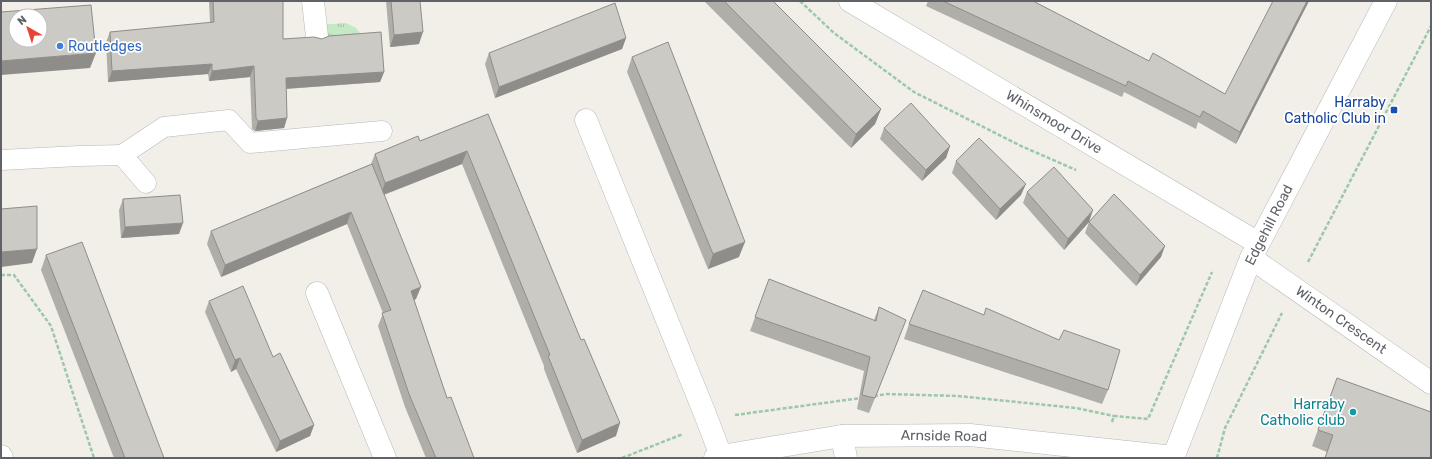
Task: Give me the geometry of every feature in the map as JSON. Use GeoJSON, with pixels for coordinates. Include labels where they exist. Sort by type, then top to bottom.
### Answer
{"type":"FeatureCollection","features":[{"type":"Feature","properties":{"kind":"street"},"geometry":{"type":"LineString","coordinates":[[313,1],[317,37]]}},
{"type":"Feature","properties":{"kind":"street","name":"Whinsmoor Drive"},"geometry":{"type":"LineString","coordinates":[[850,1],[1254,250]]}},
{"type":"Feature","properties":{"kind":"street","name":"Edgehill Road"},"geometry":{"type":"LineString","coordinates":[[1173,457],[1254,250],[1386,1]]}},
{"type":"Feature","properties":{"kind":"street"},"geometry":{"type":"LineString","coordinates":[[586,120],[705,414],[718,457]]}},
{"type":"Feature","properties":{"kind":"street","name":"Winton Crescent"},"geometry":{"type":"LineString","coordinates":[[1254,250],[1295,288],[1431,383]]}},
{"type":"Feature","properties":{"kind":"street"},"geometry":{"type":"LineString","coordinates":[[317,293],[385,458]]}},
{"type":"Feature","properties":{"kind":"street","name":"Arnside Road"},"geometry":{"type":"LineString","coordinates":[[718,457],[842,436],[970,435],[1173,457]]}},
{"type":"Feature","properties":{"kind":"street"},"geometry":{"type":"LineString","coordinates":[[842,436],[846,458]]}},
{"type":"Feature","properties":{"kind":"lane"},"geometry":{"type":"LineString","coordinates":[[1,160],[122,155],[164,127],[229,120],[250,143],[382,131]]}},
{"type":"Feature","properties":{"kind":"lane"},"geometry":{"type":"LineString","coordinates":[[122,155],[146,183]]}},
{"type":"Feature","properties":{"kind":"path"},"geometry":{"type":"LineString","coordinates":[[800,1],[834,34],[914,92],[1021,146],[1079,172]]}},
{"type":"Feature","properties":{"kind":"path"},"geometry":{"type":"LineString","coordinates":[[1216,458],[1225,428],[1295,288],[1431,26]]}},
{"type":"Feature","properties":{"kind":"path"},"geometry":{"type":"LineString","coordinates":[[1,275],[14,275],[51,326],[94,458]]}},
{"type":"Feature","properties":{"kind":"green space"},"geometry":{"type":"Polygon","coordinates":[[[346,23],[356,28],[364,38],[305,39],[318,25],[346,23]]]}},
{"type":"Feature","properties":{"kind":"building"},"geometry":{"type":"Polygon","coordinates":[[[213,1],[283,1],[283,39],[314,37],[322,39],[329,36],[381,32],[384,72],[286,78],[287,118],[258,121],[256,118],[254,66],[212,71],[212,64],[112,71],[110,32],[214,22],[213,1]]]}},
{"type":"Feature","properties":{"kind":"building"},"geometry":{"type":"Polygon","coordinates":[[[391,1],[420,1],[423,32],[394,35],[391,1]]]}},
{"type":"Feature","properties":{"kind":"building"},"geometry":{"type":"Polygon","coordinates":[[[724,1],[773,1],[881,109],[856,134],[724,1]]]}},
{"type":"Feature","properties":{"kind":"building"},"geometry":{"type":"Polygon","coordinates":[[[943,1],[1033,1],[1149,61],[1153,53],[1225,94],[1273,1],[1307,1],[1240,132],[1203,111],[1200,117],[1128,81],[1126,86],[943,1]]]}},
{"type":"Feature","properties":{"kind":"building"},"geometry":{"type":"Polygon","coordinates":[[[615,3],[626,38],[499,87],[489,53],[615,3]]]}},
{"type":"Feature","properties":{"kind":"building"},"geometry":{"type":"Polygon","coordinates":[[[91,5],[96,53],[1,61],[1,12],[8,11],[8,48],[48,48],[48,8],[91,5]]]}},
{"type":"Feature","properties":{"kind":"building"},"geometry":{"type":"Polygon","coordinates":[[[668,42],[745,242],[713,254],[632,57],[668,42]]]}},
{"type":"Feature","properties":{"kind":"building"},"geometry":{"type":"Polygon","coordinates":[[[911,103],[950,146],[926,170],[884,128],[911,103]]]}},
{"type":"Feature","properties":{"kind":"building"},"geometry":{"type":"Polygon","coordinates":[[[488,114],[581,340],[584,339],[620,423],[582,440],[548,356],[550,355],[467,151],[385,183],[375,154],[418,136],[420,141],[488,114]]]}},
{"type":"Feature","properties":{"kind":"building"},"geometry":{"type":"Polygon","coordinates":[[[979,138],[1026,184],[1000,209],[956,161],[979,138]]]}},
{"type":"Feature","properties":{"kind":"building"},"geometry":{"type":"Polygon","coordinates":[[[372,164],[421,287],[411,291],[447,398],[451,397],[474,458],[436,458],[409,394],[382,313],[391,310],[351,212],[225,265],[211,231],[372,164]]]}},
{"type":"Feature","properties":{"kind":"building"},"geometry":{"type":"Polygon","coordinates":[[[1054,167],[1093,210],[1068,239],[1027,192],[1054,167]]]}},
{"type":"Feature","properties":{"kind":"building"},"geometry":{"type":"Polygon","coordinates":[[[1114,194],[1165,246],[1140,275],[1089,222],[1114,194]]]}},
{"type":"Feature","properties":{"kind":"building"},"geometry":{"type":"Polygon","coordinates":[[[180,195],[183,223],[125,227],[123,199],[180,195]]]}},
{"type":"Feature","properties":{"kind":"building"},"geometry":{"type":"Polygon","coordinates":[[[37,206],[37,249],[1,252],[1,209],[37,206]]]}},
{"type":"Feature","properties":{"kind":"building"},"geometry":{"type":"Polygon","coordinates":[[[82,242],[164,458],[125,458],[46,255],[82,242]]]}},
{"type":"Feature","properties":{"kind":"building"},"geometry":{"type":"Polygon","coordinates":[[[769,279],[876,321],[879,307],[906,320],[875,398],[862,395],[870,357],[755,317],[769,279]]]}},
{"type":"Feature","properties":{"kind":"building"},"geometry":{"type":"Polygon","coordinates":[[[243,286],[273,357],[280,353],[314,425],[280,441],[240,358],[235,360],[209,301],[243,286]]]}},
{"type":"Feature","properties":{"kind":"building"},"geometry":{"type":"Polygon","coordinates":[[[923,290],[984,315],[986,308],[1059,340],[1064,330],[1120,350],[1108,390],[909,324],[923,290]]]}},
{"type":"Feature","properties":{"kind":"building","name":"Harraby Catholic club"},"geometry":{"type":"Polygon","coordinates":[[[1337,378],[1431,412],[1431,458],[1325,458],[1333,435],[1318,430],[1337,378]]]}},
{"type":"Feature","properties":{"kind":"place","name":"Routledges"},"geometry":{"type":"Point","coordinates":[60,46]}},
{"type":"Feature","properties":{"kind":"place","name":"Harraby Catholic Club in"},"geometry":{"type":"Point","coordinates":[1394,110]}},
{"type":"Feature","properties":{"kind":"place","name":"Harraby Catholic club"},"geometry":{"type":"Point","coordinates":[1353,412]}}]}
